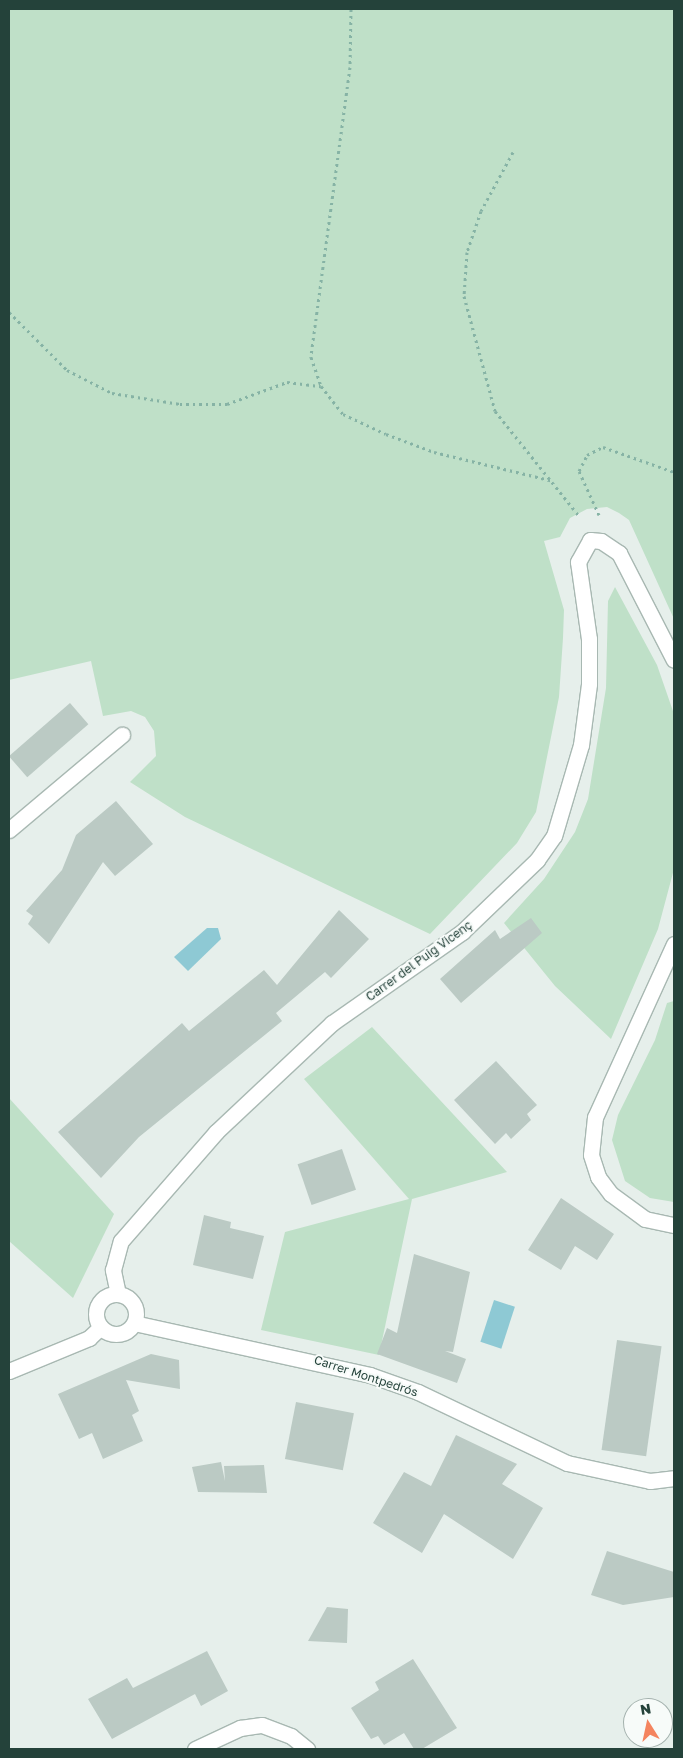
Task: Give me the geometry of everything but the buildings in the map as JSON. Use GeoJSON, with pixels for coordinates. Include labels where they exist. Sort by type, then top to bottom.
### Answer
{"type":"FeatureCollection","features":[{"type":"Feature","properties":{"kind":"street"},"geometry":{"type":"LineString","coordinates":[[590,540],[601,540],[619,553],[674,660]]}},
{"type":"Feature","properties":{"kind":"street","name":"Carrer del Puig Vicenç"},"geometry":{"type":"LineString","coordinates":[[118,1294],[113,1270],[121,1241],[216,1132],[332,1023],[462,932],[537,860],[554,836],[581,745],[589,684],[589,639],[578,562],[590,540]]}},
{"type":"Feature","properties":{"kind":"street"},"geometry":{"type":"LineString","coordinates":[[9,830],[122,735]]}},
{"type":"Feature","properties":{"kind":"street"},"geometry":{"type":"LineString","coordinates":[[674,944],[595,1117],[591,1155],[598,1177],[611,1194],[645,1219],[674,1225]]}},
{"type":"Feature","properties":{"kind":"street"},"geometry":{"type":"LineString","coordinates":[[118,1294],[135,1308],[134,1322],[118,1334],[101,1327],[96,1315],[100,1302],[118,1294]]}},
{"type":"Feature","properties":{"kind":"street","name":"Carrer Montpedrós"},"geometry":{"type":"LineString","coordinates":[[134,1322],[370,1375],[418,1392],[567,1463],[650,1480],[674,1478]]}},
{"type":"Feature","properties":{"kind":"street"},"geometry":{"type":"LineString","coordinates":[[9,1371],[89,1338],[101,1327]]}},
{"type":"Feature","properties":{"kind":"street"},"geometry":{"type":"LineString","coordinates":[[195,1749],[240,1728],[262,1726],[291,1736],[307,1749]]}},
{"type":"Feature","properties":{"kind":"path"},"geometry":{"type":"LineString","coordinates":[[351,9],[350,67],[311,357],[322,386],[343,414],[386,434],[434,452],[554,481]]}},
{"type":"Feature","properties":{"kind":"path"},"geometry":{"type":"LineString","coordinates":[[513,152],[481,211],[467,252],[464,296],[495,411],[554,481],[579,515],[590,540]]}},
{"type":"Feature","properties":{"kind":"path"},"geometry":{"type":"LineString","coordinates":[[9,312],[67,370],[112,393],[180,404],[227,404],[287,382],[322,386]]}},
{"type":"Feature","properties":{"kind":"path"},"geometry":{"type":"LineString","coordinates":[[619,553],[579,471],[587,455],[603,447],[674,472]]}},
{"type":"Feature","properties":{"kind":"green space"},"geometry":{"type":"Polygon","coordinates":[[[9,9],[674,9],[674,619],[629,520],[619,513],[607,507],[587,509],[570,518],[560,537],[544,541],[564,610],[559,697],[536,812],[517,843],[430,934],[185,817],[130,782],[156,756],[154,731],[145,717],[131,711],[103,716],[91,661],[9,680],[9,9]]]}},
{"type":"Feature","properties":{"kind":"green space"},"geometry":{"type":"Polygon","coordinates":[[[615,587],[657,665],[674,714],[674,869],[658,929],[611,1039],[555,986],[504,923],[544,879],[575,832],[588,799],[606,688],[608,601],[615,587]]]}},
{"type":"Feature","properties":{"kind":"green space"},"geometry":{"type":"Polygon","coordinates":[[[674,1001],[674,1202],[650,1198],[625,1181],[612,1140],[618,1115],[655,1040],[667,1003],[674,1001]]]}},
{"type":"Feature","properties":{"kind":"green space"},"geometry":{"type":"Polygon","coordinates":[[[372,1027],[507,1172],[412,1199],[379,1355],[261,1330],[285,1232],[409,1199],[304,1079],[372,1027]]]}},
{"type":"Feature","properties":{"kind":"green space"},"geometry":{"type":"Polygon","coordinates":[[[9,1098],[114,1214],[73,1298],[9,1241],[9,1098]]]}},
{"type":"Feature","properties":{"kind":"water"},"geometry":{"type":"Polygon","coordinates":[[[207,928],[218,928],[221,939],[188,971],[174,957],[207,928]]]}},
{"type":"Feature","properties":{"kind":"water"},"geometry":{"type":"Polygon","coordinates":[[[494,1300],[515,1307],[501,1349],[480,1342],[494,1300]]]}}]}
